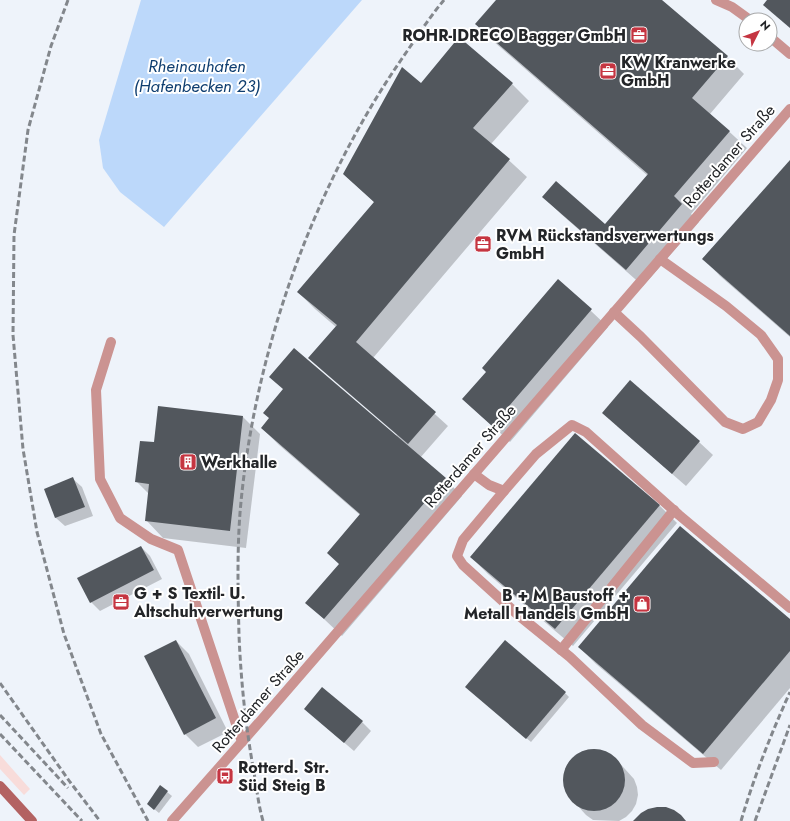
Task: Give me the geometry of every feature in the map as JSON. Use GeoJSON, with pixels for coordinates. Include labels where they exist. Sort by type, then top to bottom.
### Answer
{"type":"FeatureCollection","features":[{"type":"Feature","properties":{"kind":"street"},"geometry":{"type":"LineString","coordinates":[[722,1],[739,12]]}},
{"type":"Feature","properties":{"kind":"street"},"geometry":{"type":"LineString","coordinates":[[778,44],[790,54]]}},
{"type":"Feature","properties":{"kind":"street","name":"Rotterdamer Straße"},"geometry":{"type":"LineString","coordinates":[[172,821],[790,109]]}},
{"type":"Feature","properties":{"kind":"street"},"geometry":{"type":"LineString","coordinates":[[614,312],[641,337],[725,422],[743,429],[758,422],[771,400],[778,380],[778,359],[761,335],[726,306],[660,259]]}},
{"type":"Feature","properties":{"kind":"street"},"geometry":{"type":"LineString","coordinates":[[111,342],[96,390],[100,478],[120,518],[151,539],[178,550],[242,742]]}},
{"type":"Feature","properties":{"kind":"street"},"geometry":{"type":"LineString","coordinates":[[714,762],[693,763],[642,725],[561,650],[462,565],[457,556],[463,540],[536,454],[572,425],[586,432],[674,510],[790,608]]}},
{"type":"Feature","properties":{"kind":"street"},"geometry":{"type":"LineString","coordinates":[[474,474],[489,485],[504,491]]}},
{"type":"Feature","properties":{"kind":"street"},"geometry":{"type":"LineString","coordinates":[[561,650],[674,510]]}},
{"type":"Feature","properties":{"kind":"street"},"geometry":{"type":"LineString","coordinates":[[0,786],[32,821]]}},
{"type":"Feature","properties":{"kind":"shaded area"},"geometry":{"type":"Polygon","coordinates":[[[0,755],[30,789],[24,795],[0,769],[0,755]]]}},
{"type":"Feature","properties":{"kind":"water","name":"Rheinauhafen (Hafenbecken 23)"},"geometry":{"type":"Polygon","coordinates":[[[141,0],[362,0],[164,227],[120,192],[103,168],[99,140],[141,0]]]}},
{"type":"Feature","properties":{"kind":"building"},"geometry":{"type":"Polygon","coordinates":[[[496,0],[662,0],[728,56],[692,98],[730,131],[674,196],[682,204],[626,270],[542,197],[556,181],[605,224],[648,174],[475,24],[496,0]]]}},
{"type":"Feature","properties":{"kind":"building"},"geometry":{"type":"Polygon","coordinates":[[[767,0],[790,0],[790,28],[778,18],[778,12],[771,12],[763,5],[767,0]]]}},
{"type":"Feature","properties":{"kind":"building"},"geometry":{"type":"Polygon","coordinates":[[[459,37],[513,83],[473,128],[510,159],[356,342],[436,412],[408,444],[308,358],[337,325],[297,292],[374,202],[343,174],[402,67],[421,83],[459,37]]]}},
{"type":"Feature","properties":{"kind":"building"},"geometry":{"type":"Polygon","coordinates":[[[790,160],[790,336],[702,259],[790,160]]]}},
{"type":"Feature","properties":{"kind":"building"},"geometry":{"type":"Polygon","coordinates":[[[558,279],[592,309],[492,426],[462,399],[486,372],[482,368],[558,279]]]}},
{"type":"Feature","properties":{"kind":"building"},"geometry":{"type":"Polygon","coordinates":[[[294,348],[446,478],[324,619],[305,603],[339,564],[327,553],[360,514],[261,428],[269,418],[263,413],[283,389],[269,377],[294,348]]]}},
{"type":"Feature","properties":{"kind":"building"},"geometry":{"type":"Polygon","coordinates":[[[630,380],[700,441],[672,474],[602,413],[630,380]]]}},
{"type":"Feature","properties":{"kind":"building","name":"Werkhalle"},"geometry":{"type":"Polygon","coordinates":[[[158,406],[243,416],[230,531],[145,521],[149,484],[135,482],[140,441],[154,442],[158,406]]]}},
{"type":"Feature","properties":{"kind":"building"},"geometry":{"type":"Polygon","coordinates":[[[575,433],[660,505],[555,629],[470,557],[575,433]]]}},
{"type":"Feature","properties":{"kind":"building"},"geometry":{"type":"Polygon","coordinates":[[[73,477],[85,507],[55,518],[44,489],[73,477]]]}},
{"type":"Feature","properties":{"kind":"building"},"geometry":{"type":"Polygon","coordinates":[[[680,526],[790,619],[790,651],[703,754],[578,647],[680,526]]]}},
{"type":"Feature","properties":{"kind":"building"},"geometry":{"type":"Polygon","coordinates":[[[141,546],[154,570],[90,603],[77,578],[141,546]]]}},
{"type":"Feature","properties":{"kind":"building"},"geometry":{"type":"Polygon","coordinates":[[[176,640],[216,718],[184,735],[144,656],[176,640]]]}},
{"type":"Feature","properties":{"kind":"building"},"geometry":{"type":"Polygon","coordinates":[[[505,640],[566,692],[526,739],[465,687],[505,640]]]}},
{"type":"Feature","properties":{"kind":"building"},"geometry":{"type":"Polygon","coordinates":[[[322,687],[363,721],[344,743],[304,709],[322,687]]]}},
{"type":"Feature","properties":{"kind":"building"},"geometry":{"type":"Polygon","coordinates":[[[594,749],[606,751],[616,758],[623,768],[625,780],[623,792],[616,802],[606,809],[594,811],[582,809],[572,802],[565,792],[563,780],[565,768],[572,758],[582,751],[594,749]]]}},
{"type":"Feature","properties":{"kind":"building"},"geometry":{"type":"Polygon","coordinates":[[[160,785],[168,791],[154,810],[147,804],[160,785]]]}},
{"type":"Feature","properties":{"kind":"building"},"geometry":{"type":"Polygon","coordinates":[[[666,807],[674,810],[686,821],[633,821],[641,813],[648,809],[666,807]]]}},
{"type":"Feature","properties":{"kind":"railway"},"geometry":{"type":"LineString","coordinates":[[68,0],[51,46],[28,130],[14,235],[13,335],[23,449],[37,532],[64,634],[101,734],[148,821]]}},
{"type":"Feature","properties":{"kind":"railway"},"geometry":{"type":"LineString","coordinates":[[263,821],[259,805],[244,706],[239,635],[238,589],[238,543],[240,513],[247,454],[258,394],[273,335],[292,276],[314,219],[340,163],[369,110],[401,60],[444,0]]}},
{"type":"Feature","properties":{"kind":"railway"},"geometry":{"type":"LineString","coordinates":[[0,683],[70,782],[100,821]]}},
{"type":"Feature","properties":{"kind":"railway"},"geometry":{"type":"LineString","coordinates":[[741,821],[763,756],[790,692]]}},
{"type":"Feature","properties":{"kind":"railway"},"geometry":{"type":"LineString","coordinates":[[0,715],[68,788]]}},
{"type":"Feature","properties":{"kind":"railway"},"geometry":{"type":"LineString","coordinates":[[755,821],[790,725]]}},
{"type":"Feature","properties":{"kind":"railway"},"geometry":{"type":"LineString","coordinates":[[0,734],[82,821]]}},
{"type":"Feature","properties":{"kind":"place","name":"ROHR-IDRECO Bagger GmbH"},"geometry":{"type":"Point","coordinates":[639,35]}},
{"type":"Feature","properties":{"kind":"place","name":"KW Kranwerke GmbH"},"geometry":{"type":"Point","coordinates":[608,71]}},
{"type":"Feature","properties":{"kind":"place","name":"RVM Rückstandsverwertungs GmbH"},"geometry":{"type":"Point","coordinates":[483,244]}},
{"type":"Feature","properties":{"kind":"place","name":"Werkhalle"},"geometry":{"type":"Point","coordinates":[188,462]}},
{"type":"Feature","properties":{"kind":"place","name":"G + S Textil- U. Altschuhverwertung"},"geometry":{"type":"Point","coordinates":[121,602]}},
{"type":"Feature","properties":{"kind":"place","name":"B + M Baustoff + Metall Handels GmbH"},"geometry":{"type":"Point","coordinates":[642,604]}},
{"type":"Feature","properties":{"kind":"place","name":"Rotterd. Str. Süd Steig B"},"geometry":{"type":"Point","coordinates":[225,776]}}]}
